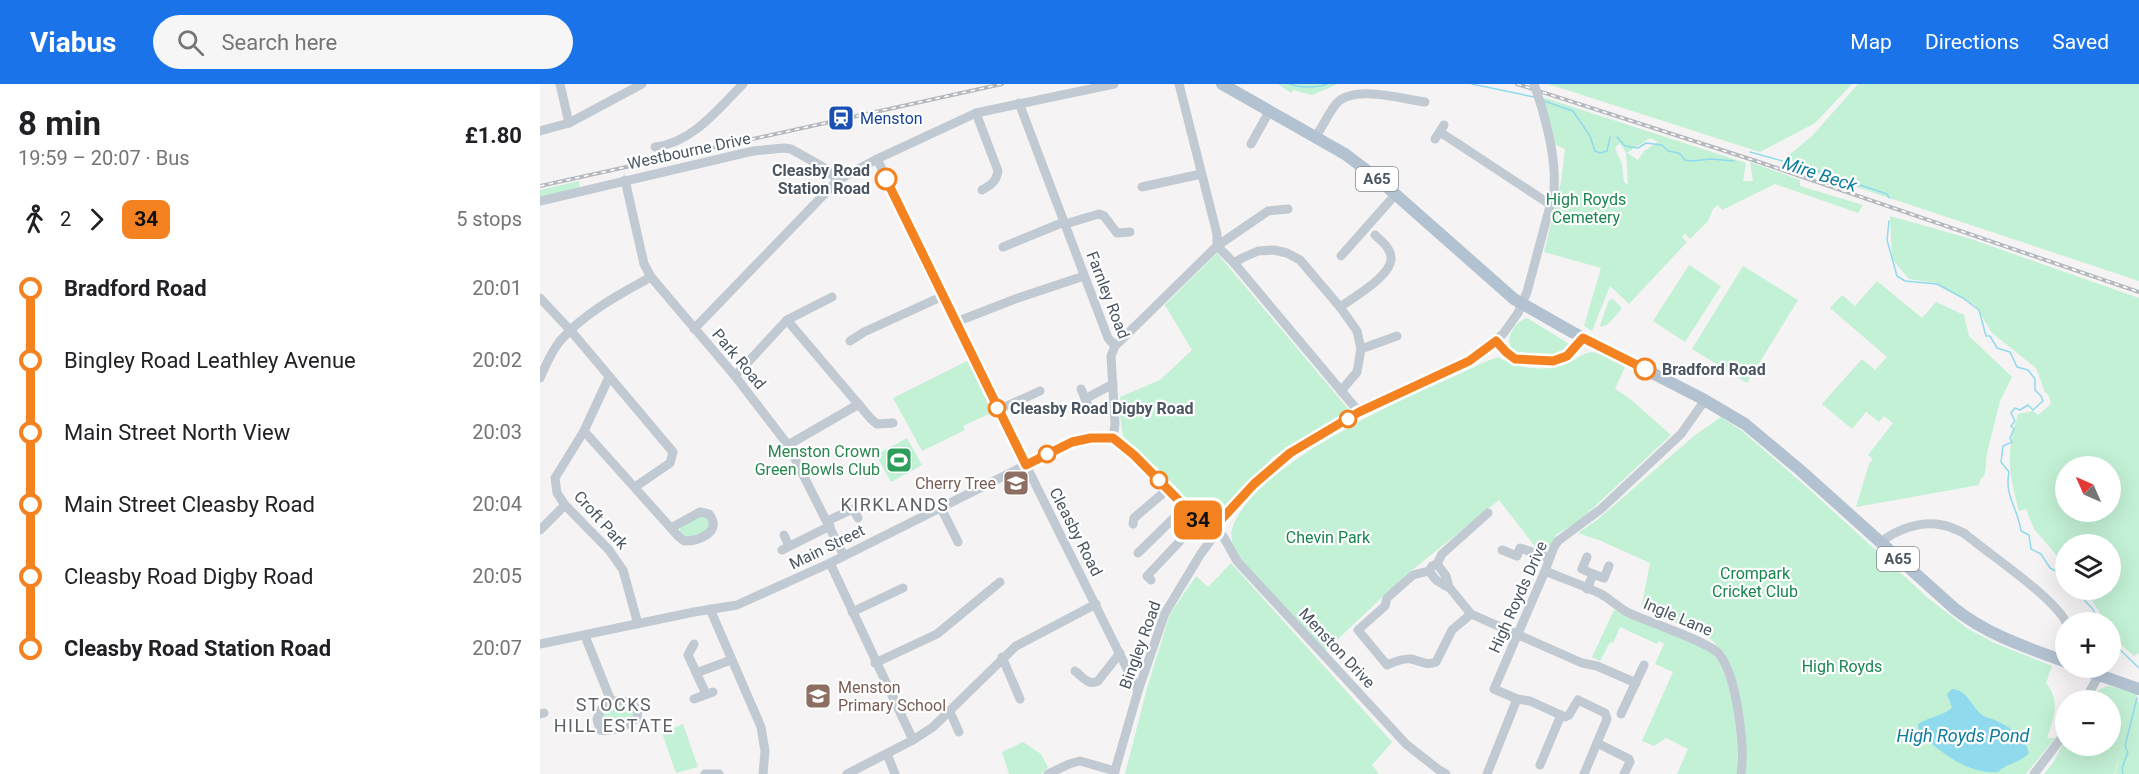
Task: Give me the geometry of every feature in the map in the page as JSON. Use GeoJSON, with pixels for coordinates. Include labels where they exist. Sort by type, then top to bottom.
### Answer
{"type":"FeatureCollection","features":[{"type":"Feature","properties":{"kind":"main road","name":"A65"},"geometry":{"type":"LineString","coordinates":[[1222,84],[1317,136],[1352,159],[1506,293],[1583,338],[1705,400],[1745,424],[1800,470],[1954,609],[1974,624],[2011,642],[2055,657]]}},
{"type":"Feature","properties":{"kind":"main road"},"geometry":{"type":"LineString","coordinates":[[2108,678],[2139,689]]}},
{"type":"Feature","properties":{"kind":"street"},"geometry":{"type":"LineString","coordinates":[[560,84],[569,123]]}},
{"type":"Feature","properties":{"kind":"street"},"geometry":{"type":"LineString","coordinates":[[540,131],[569,123],[642,84]]}},
{"type":"Feature","properties":{"kind":"street"},"geometry":{"type":"LineString","coordinates":[[655,147],[668,146],[681,141],[743,84]]}},
{"type":"Feature","properties":{"kind":"street"},"geometry":{"type":"LineString","coordinates":[[694,328],[838,180],[877,159],[976,113],[1114,84]]}},
{"type":"Feature","properties":{"kind":"street"},"geometry":{"type":"LineString","coordinates":[[1179,84],[1217,234],[1217,246],[1234,263],[1359,412]]}},
{"type":"Feature","properties":{"kind":"street","name":"Bingley Road"},"geometry":{"type":"LineString","coordinates":[[1115,773],[1138,691],[1165,613],[1218,527],[1254,484],[1283,458],[1359,412],[1469,361],[1496,341],[1511,325],[1523,304],[1551,205],[1554,184],[1551,140],[1534,84]]}},
{"type":"Feature","properties":{"kind":"street"},"geometry":{"type":"LineString","coordinates":[[1317,136],[1336,103],[1345,96],[1359,92],[1425,102]]}},
{"type":"Feature","properties":{"kind":"street","name":"Farnley Road"},"geometry":{"type":"LineString","coordinates":[[1019,103],[1108,338],[1115,346],[1111,356],[1115,424],[1113,438]]}},
{"type":"Feature","properties":{"kind":"street"},"geometry":{"type":"LineString","coordinates":[[1251,144],[1270,110]]}},
{"type":"Feature","properties":{"kind":"street"},"geometry":{"type":"LineString","coordinates":[[976,113],[998,171],[997,179],[993,184],[982,190]]}},
{"type":"Feature","properties":{"kind":"street"},"geometry":{"type":"LineString","coordinates":[[1440,132],[1551,205]]}},
{"type":"Feature","properties":{"kind":"street","name":"Westbourne Drive"},"geometry":{"type":"LineString","coordinates":[[540,201],[753,151],[784,148],[797,152],[838,180]]}},
{"type":"Feature","properties":{"kind":"street","name":"Cleasby Road"},"geometry":{"type":"LineString","coordinates":[[877,159],[998,410],[1138,691]]}},
{"type":"Feature","properties":{"kind":"street"},"geometry":{"type":"LineString","coordinates":[[1146,182],[1201,174]]}},
{"type":"Feature","properties":{"kind":"street","name":"Park Road"},"geometry":{"type":"LineString","coordinates":[[625,180],[645,264],[651,277],[735,376],[788,445],[844,556]]}},
{"type":"Feature","properties":{"kind":"street"},"geometry":{"type":"LineString","coordinates":[[1341,256],[1395,195]]}},
{"type":"Feature","properties":{"kind":"street"},"geometry":{"type":"LineString","coordinates":[[1115,346],[1217,246],[1268,211],[1288,209]]}},
{"type":"Feature","properties":{"kind":"street"},"geometry":{"type":"LineString","coordinates":[[1003,247],[1064,223],[1099,214],[1104,216],[1117,233],[1130,232]]}},
{"type":"Feature","properties":{"kind":"street"},"geometry":{"type":"LineString","coordinates":[[1340,308],[1390,268],[1391,255],[1386,245],[1375,234]]}},
{"type":"Feature","properties":{"kind":"street"},"geometry":{"type":"LineString","coordinates":[[1234,263],[1258,251],[1274,250],[1287,253],[1300,260],[1357,331],[1361,349],[1357,372],[1341,391]]}},
{"type":"Feature","properties":{"kind":"street"},"geometry":{"type":"LineString","coordinates":[[956,322],[1017,298],[1084,276]]}},
{"type":"Feature","properties":{"kind":"street"},"geometry":{"type":"LineString","coordinates":[[540,378],[552,353],[571,331],[596,310],[651,277]]}},
{"type":"Feature","properties":{"kind":"street"},"geometry":{"type":"LineString","coordinates":[[850,341],[864,332],[943,296]]}},
{"type":"Feature","properties":{"kind":"street"},"geometry":{"type":"LineString","coordinates":[[735,376],[787,320],[832,297]]}},
{"type":"Feature","properties":{"kind":"street"},"geometry":{"type":"LineString","coordinates":[[540,298],[571,331],[673,452],[670,463],[635,487]]}},
{"type":"Feature","properties":{"kind":"street"},"geometry":{"type":"LineString","coordinates":[[787,320],[877,424],[892,423]]}},
{"type":"Feature","properties":{"kind":"street"},"geometry":{"type":"LineString","coordinates":[[1361,349],[1397,336]]}},
{"type":"Feature","properties":{"kind":"street"},"geometry":{"type":"LineString","coordinates":[[1496,341],[1515,359],[1553,361],[1567,356],[1583,338]]}},
{"type":"Feature","properties":{"kind":"street","name":"Croft Park"},"geometry":{"type":"LineString","coordinates":[[609,377],[584,431],[555,478],[557,493],[609,550],[623,570],[638,624]]}},
{"type":"Feature","properties":{"kind":"street"},"geometry":{"type":"LineString","coordinates":[[1081,389],[1087,403],[1113,384]]}},
{"type":"Feature","properties":{"kind":"street"},"geometry":{"type":"LineString","coordinates":[[998,410],[1040,391]]}},
{"type":"Feature","properties":{"kind":"street","name":"High Royds Drive"},"geometry":{"type":"LineString","coordinates":[[1517,699],[1494,689],[1558,541],[1601,509],[1681,434],[1705,400]]}},
{"type":"Feature","properties":{"kind":"street"},"geometry":{"type":"LineString","coordinates":[[788,445],[859,404]]}},
{"type":"Feature","properties":{"kind":"street"},"geometry":{"type":"LineString","coordinates":[[584,431],[671,528]]}},
{"type":"Feature","properties":{"kind":"street","name":"Main Street"},"geometry":{"type":"LineString","coordinates":[[540,644],[737,605],[830,563],[1072,442],[1091,438],[1113,438]]}},
{"type":"Feature","properties":{"kind":"street"},"geometry":{"type":"LineString","coordinates":[[1113,438],[1134,455],[1199,521],[1218,527]]}},
{"type":"Feature","properties":{"kind":"street"},"geometry":{"type":"LineString","coordinates":[[1133,524],[1134,518],[1168,489]]}},
{"type":"Feature","properties":{"kind":"street"},"geometry":{"type":"LineString","coordinates":[[540,530],[566,505]]}},
{"type":"Feature","properties":{"kind":"street"},"geometry":{"type":"LineString","coordinates":[[1138,553],[1185,507]]}},
{"type":"Feature","properties":{"kind":"street"},"geometry":{"type":"LineString","coordinates":[[941,508],[958,542]]}},
{"type":"Feature","properties":{"kind":"street"},"geometry":{"type":"LineString","coordinates":[[784,535],[786,548],[853,509],[858,519]]}},
{"type":"Feature","properties":{"kind":"street"},"geometry":{"type":"LineString","coordinates":[[1471,614],[1452,630],[1436,662],[1427,664],[1412,659],[1387,665],[1358,630],[1385,606],[1387,598],[1413,575],[1429,571],[1437,564],[1442,554],[1488,513]]}},
{"type":"Feature","properties":{"kind":"street"},"geometry":{"type":"LineString","coordinates":[[1151,580],[1147,576],[1199,521]]}},
{"type":"Feature","properties":{"kind":"street"},"geometry":{"type":"LineString","coordinates":[[1880,543],[1896,532],[1914,526],[1940,524],[1952,528],[1964,533],[2059,612]]}},
{"type":"Feature","properties":{"kind":"street","name":"Menston Drive"},"geometry":{"type":"LineString","coordinates":[[1218,527],[1237,561],[1383,720],[1406,744],[1440,773]]}},
{"type":"Feature","properties":{"kind":"street"},"geometry":{"type":"LineString","coordinates":[[1502,550],[1517,556],[1520,548],[1549,558]]}},
{"type":"Feature","properties":{"kind":"street"},"geometry":{"type":"LineString","coordinates":[[1587,557],[1582,569],[1593,574],[1604,578],[1609,566]]}},
{"type":"Feature","properties":{"kind":"street"},"geometry":{"type":"LineString","coordinates":[[830,563],[913,740]]}},
{"type":"Feature","properties":{"kind":"street"},"geometry":{"type":"LineString","coordinates":[[1437,564],[1446,576],[1448,586]]}},
{"type":"Feature","properties":{"kind":"street"},"geometry":{"type":"LineString","coordinates":[[1429,571],[1436,580],[1448,586],[1471,614],[1636,683]]}},
{"type":"Feature","properties":{"kind":"street","name":"Ingle Lane"},"geometry":{"type":"LineString","coordinates":[[1545,571],[1602,594],[1626,611],[1701,643],[1718,653],[1726,668],[1734,694],[1741,733],[1743,764],[1741,774]]}},
{"type":"Feature","properties":{"kind":"street"},"geometry":{"type":"LineString","coordinates":[[1587,589],[1593,574]]}},
{"type":"Feature","properties":{"kind":"street"},"geometry":{"type":"LineString","coordinates":[[875,663],[937,634],[1000,582]]}},
{"type":"Feature","properties":{"kind":"street"},"geometry":{"type":"LineString","coordinates":[[852,612],[903,588]]}},
{"type":"Feature","properties":{"kind":"street"},"geometry":{"type":"LineString","coordinates":[[847,774],[913,740],[950,712],[1002,657],[1016,646],[1095,604]]}},
{"type":"Feature","properties":{"kind":"street"},"geometry":{"type":"LineString","coordinates":[[710,609],[761,727],[765,751],[763,774]]}},
{"type":"Feature","properties":{"kind":"street"},"geometry":{"type":"LineString","coordinates":[[585,636],[611,700]]}},
{"type":"Feature","properties":{"kind":"street"},"geometry":{"type":"LineString","coordinates":[[678,659],[688,655],[694,644]]}},
{"type":"Feature","properties":{"kind":"street"},"geometry":{"type":"LineString","coordinates":[[1075,671],[1089,683],[1098,681],[1119,653]]}},
{"type":"Feature","properties":{"kind":"street"},"geometry":{"type":"LineString","coordinates":[[688,655],[709,693],[693,699]]}},
{"type":"Feature","properties":{"kind":"street"},"geometry":{"type":"LineString","coordinates":[[1002,657],[1020,699]]}},
{"type":"Feature","properties":{"kind":"street"},"geometry":{"type":"LineString","coordinates":[[696,673],[732,660]]}},
{"type":"Feature","properties":{"kind":"street"},"geometry":{"type":"LineString","coordinates":[[1622,714],[1644,665]]}},
{"type":"Feature","properties":{"kind":"street"},"geometry":{"type":"LineString","coordinates":[[1487,774],[1517,699],[1530,701],[1565,717],[1569,716],[1578,700],[1605,713],[1607,719],[1584,774]]}},
{"type":"Feature","properties":{"kind":"street"},"geometry":{"type":"LineString","coordinates":[[611,700],[634,705],[638,711],[637,718],[628,724],[606,731],[600,730],[597,719],[602,708],[611,700]]}},
{"type":"Feature","properties":{"kind":"street"},"geometry":{"type":"LineString","coordinates":[[950,712],[959,732]]}},
{"type":"Feature","properties":{"kind":"street"},"geometry":{"type":"LineString","coordinates":[[1540,765],[1561,715]]}},
{"type":"Feature","properties":{"kind":"street"},"geometry":{"type":"LineString","coordinates":[[1597,743],[1629,759],[1630,762],[1624,774]]}},
{"type":"Feature","properties":{"kind":"street"},"geometry":{"type":"LineString","coordinates":[[2034,774],[2055,746]]}},
{"type":"Feature","properties":{"kind":"street"},"geometry":{"type":"LineString","coordinates":[[887,754],[895,774]]}},
{"type":"Feature","properties":{"kind":"street"},"geometry":{"type":"LineString","coordinates":[[1048,774],[1080,761],[1115,773]]}},
{"type":"Feature","properties":{"kind":"street"},"geometry":{"type":"LineString","coordinates":[[705,774],[719,774]]}},
{"type":"Feature","properties":{"kind":"green space"},"geometry":{"type":"Polygon","coordinates":[[[1278,84],[1338,84],[1312,95],[1293,90],[1291,93],[1278,84]]]}},
{"type":"Feature","properties":{"kind":"green space"},"geometry":{"type":"Polygon","coordinates":[[[1548,84],[1852,84],[1815,123],[1760,152],[1548,84]]]}},
{"type":"Feature","properties":{"kind":"green space"},"geometry":{"type":"Polygon","coordinates":[[[1858,84],[2139,84],[2139,281],[1781,162],[1813,135],[1858,84]]]}},
{"type":"Feature","properties":{"kind":"green space","name":"High Royds Cemetery"},"geometry":{"type":"Polygon","coordinates":[[[1542,97],[1746,163],[1743,181],[1753,181],[1750,162],[1800,180],[1800,186],[1863,205],[1858,213],[1775,184],[1722,210],[1718,205],[1713,209],[1708,221],[1690,239],[1685,234],[1682,237],[1687,242],[1629,304],[1610,286],[1592,331],[1584,326],[1601,268],[1544,252],[1561,182],[1565,149],[1554,144],[1542,97]],[[1650,138],[1627,153],[1638,160],[1644,151],[1658,142],[1650,138]],[[1620,143],[1615,148],[1622,164],[1624,182],[1628,185],[1626,153],[1620,143]]]}},
{"type":"Feature","properties":{"kind":"green space"},"geometry":{"type":"Polygon","coordinates":[[[579,181],[580,188],[540,198],[540,190],[579,181]]]}},
{"type":"Feature","properties":{"kind":"green space"},"geometry":{"type":"Polygon","coordinates":[[[1890,216],[1968,238],[2139,298],[2139,653],[2134,656],[2121,645],[2121,612],[2099,612],[2092,600],[2121,600],[2121,534],[2055,534],[2055,553],[2034,529],[2026,509],[2019,511],[2010,462],[2010,451],[2018,414],[2033,411],[2038,415],[2051,404],[2036,368],[1992,333],[1975,305],[1936,283],[1909,279],[1892,259],[1890,216]]]}},
{"type":"Feature","properties":{"kind":"green space"},"geometry":{"type":"Polygon","coordinates":[[[1217,253],[1349,410],[1273,457],[1222,512],[1195,512],[1182,497],[1181,492],[1156,466],[1152,467],[1123,436],[1119,410],[1122,408],[1120,397],[1160,380],[1192,350],[1165,305],[1217,253]]]}},
{"type":"Feature","properties":{"kind":"green space"},"geometry":{"type":"Polygon","coordinates":[[[1689,265],[1721,286],[1685,342],[1653,321],[1689,265]]]}},
{"type":"Feature","properties":{"kind":"green space"},"geometry":{"type":"Polygon","coordinates":[[[1743,266],[1798,300],[1747,383],[1692,349],[1743,266]]]}},
{"type":"Feature","properties":{"kind":"green space"},"geometry":{"type":"Polygon","coordinates":[[[1877,281],[1922,318],[1936,302],[1964,315],[1969,336],[2012,377],[2000,401],[1987,453],[1985,474],[1979,485],[1856,507],[1869,464],[1873,459],[1868,455],[1893,423],[1884,416],[1879,422],[1866,412],[1852,429],[1822,404],[1862,359],[1875,370],[1887,357],[1830,308],[1842,295],[1855,306],[1877,281]]]}},
{"type":"Feature","properties":{"kind":"green space"},"geometry":{"type":"Polygon","coordinates":[[[1613,299],[1621,310],[1607,325],[1601,327],[1609,300],[1613,299]]]}},
{"type":"Feature","properties":{"kind":"green space"},"geometry":{"type":"Polygon","coordinates":[[[1527,318],[1571,345],[1555,356],[1519,355],[1510,346],[1510,335],[1516,325],[1527,318]]]}},
{"type":"Feature","properties":{"kind":"green space","name":"Chevin Park"},"geometry":{"type":"Polygon","coordinates":[[[1591,352],[1599,353],[1625,367],[1615,389],[1629,398],[1671,435],[1578,522],[1557,534],[1546,552],[1537,549],[1499,500],[1406,575],[1324,652],[1235,552],[1231,532],[1247,503],[1268,481],[1328,439],[1423,390],[1498,357],[1522,366],[1548,368],[1564,365],[1591,352]]]}},
{"type":"Feature","properties":{"kind":"green space"},"geometry":{"type":"Polygon","coordinates":[[[969,360],[993,412],[963,426],[965,430],[922,451],[893,398],[969,360]]]}},
{"type":"Feature","properties":{"kind":"green space","name":"High Royds"},"geometry":{"type":"Polygon","coordinates":[[[1721,417],[1742,431],[1928,598],[1968,629],[1997,644],[2052,666],[2046,683],[2053,696],[2055,710],[2047,738],[2055,738],[2026,774],[1745,774],[1743,724],[1734,685],[1721,652],[1713,641],[1700,633],[1641,609],[1650,563],[1578,533],[1597,520],[1694,436],[1721,417]]]}},
{"type":"Feature","properties":{"kind":"green space","name":"Menston Crown Green Bowls Club"},"geometry":{"type":"Polygon","coordinates":[[[907,438],[922,465],[891,482],[876,455],[907,438]]]}},
{"type":"Feature","properties":{"kind":"green space"},"geometry":{"type":"Polygon","coordinates":[[[707,516],[710,525],[706,533],[686,538],[680,535],[680,528],[694,517],[707,516]]]}},
{"type":"Feature","properties":{"kind":"green space"},"geometry":{"type":"Polygon","coordinates":[[[1231,563],[1392,742],[1372,765],[1379,774],[1125,774],[1147,688],[1170,614],[1196,576],[1208,587],[1231,563]]]}},
{"type":"Feature","properties":{"kind":"green space"},"geometry":{"type":"Polygon","coordinates":[[[1614,610],[1708,649],[1717,660],[1730,690],[1736,726],[1737,774],[1677,774],[1688,749],[1666,738],[1654,746],[1642,741],[1673,672],[1655,664],[1664,644],[1659,641],[1657,644],[1620,627],[1613,643],[1610,642],[1600,661],[1592,657],[1614,610]]]}},
{"type":"Feature","properties":{"kind":"green space"},"geometry":{"type":"Polygon","coordinates":[[[2108,686],[2137,693],[2139,774],[2115,774],[2121,756],[2121,690],[2099,690],[2108,686]]]}},
{"type":"Feature","properties":{"kind":"green space"},"geometry":{"type":"Polygon","coordinates":[[[613,703],[630,706],[635,713],[619,723],[602,726],[601,716],[613,703]]]}},
{"type":"Feature","properties":{"kind":"green space"},"geometry":{"type":"Polygon","coordinates":[[[683,724],[698,767],[676,773],[662,733],[683,724]]]}},
{"type":"Feature","properties":{"kind":"green space"},"geometry":{"type":"Polygon","coordinates":[[[1023,742],[1041,754],[1048,767],[1041,774],[1009,774],[1002,752],[1023,742]]]}},
{"type":"Feature","properties":{"kind":"green space"},"geometry":{"type":"Polygon","coordinates":[[[2057,756],[2120,756],[2114,774],[2044,774],[2057,756]]]}},
{"type":"Feature","properties":{"kind":"water","name":"High Royds Pond"},"geometry":{"type":"Polygon","coordinates":[[[1952,689],[1965,695],[1982,715],[2013,730],[2024,742],[2029,753],[1998,772],[1986,772],[1965,766],[1945,754],[1919,733],[1918,724],[1952,708],[1947,694],[1952,689]]]}},
{"type":"Feature","properties":{"kind":"waterway","name":"Mire Beck"},"geometry":{"type":"LineString","coordinates":[[1290,84],[1308,87],[1327,84]]}},
{"type":"Feature","properties":{"kind":"waterway","name":"Mire Beck"},"geometry":{"type":"LineString","coordinates":[[1472,84],[1534,97]]}},
{"type":"Feature","properties":{"kind":"waterway","name":"Mire Beck"},"geometry":{"type":"LineString","coordinates":[[1544,101],[1573,111],[1590,136],[1595,151],[1600,153],[1607,151],[1610,137]]}},
{"type":"Feature","properties":{"kind":"waterway","name":"Mire Beck"},"geometry":{"type":"LineString","coordinates":[[1617,137],[1625,146],[1638,148],[1646,143],[1662,145],[1668,151],[1679,153],[1685,160],[1734,161]]}},
{"type":"Feature","properties":{"kind":"waterway","name":"Mire Beck"},"geometry":{"type":"LineString","coordinates":[[1750,152],[1815,170],[1887,194],[1889,198]]}},
{"type":"Feature","properties":{"kind":"waterway","name":"Mire Beck"},"geometry":{"type":"LineString","coordinates":[[1889,221],[1887,240],[1897,276],[1905,281],[1937,284],[1963,298],[1979,310],[1986,336],[1990,336],[1997,348],[2010,352],[2017,367],[2028,370],[2035,379],[2035,390],[2043,401],[2033,410],[2028,405],[2020,410],[2015,408],[2011,413],[2015,421],[2011,426],[2014,429],[2010,438],[2012,442],[2003,446],[2001,462],[2009,472],[2008,488],[2021,531],[2029,535],[2031,549],[2041,554],[2050,568],[2055,570]]}},
{"type":"Feature","properties":{"kind":"waterway","name":"Mire Beck"},"geometry":{"type":"LineString","coordinates":[[2085,600],[2094,612]]}},
{"type":"Feature","properties":{"kind":"waterway","name":"Mire Beck"},"geometry":{"type":"LineString","coordinates":[[2121,651],[2139,668]]}},
{"type":"Feature","properties":{"kind":"waterway","name":"Mire Beck"},"geometry":{"type":"LineString","coordinates":[[2123,774],[2122,768],[2128,752],[2125,746],[2137,698]]}},
{"type":"Feature","properties":{"kind":"railway"},"geometry":{"type":"LineString","coordinates":[[540,186],[1002,84]]}},
{"type":"Feature","properties":{"kind":"railway"},"geometry":{"type":"LineString","coordinates":[[1517,84],[1756,161],[2139,292]]}},
{"type":"Feature","properties":{"kind":"bus line","name":"34"},"geometry":{"type":"LineString","coordinates":[[886,179],[1026,465],[1072,442],[1091,438],[1113,438],[1134,455],[1198,520],[1208,525],[1221,521],[1254,484],[1290,453],[1359,412],[1469,361],[1496,341],[1515,359],[1553,361],[1567,356],[1583,338],[1645,369]]}},
{"type":"Feature","properties":{"kind":"place","name":"Menston"},"geometry":{"type":"Point","coordinates":[841,118]}},
{"type":"Feature","properties":{"kind":"place","name":"Cleasby Road Station Road"},"geometry":{"type":"Point","coordinates":[886,179]}},
{"type":"Feature","properties":{"kind":"place","name":"Bradford Road"},"geometry":{"type":"Point","coordinates":[1645,369]}},
{"type":"Feature","properties":{"kind":"place","name":"Cleasby Road Digby Road"},"geometry":{"type":"Point","coordinates":[997,408]}},
{"type":"Feature","properties":{"kind":"place","name":"Menston Crown Green Bowls Club"},"geometry":{"type":"Point","coordinates":[899,460]}},
{"type":"Feature","properties":{"kind":"place","name":"Cherry Tree"},"geometry":{"type":"Point","coordinates":[1016,483]}},
{"type":"Feature","properties":{"kind":"place","name":"Menston Primary School"},"geometry":{"type":"Point","coordinates":[818,696]}},
{"type":"Feature","properties":{"kind":"district","name":"KIRKLANDS"},"geometry":{"type":"Point","coordinates":[895,504]}},
{"type":"Feature","properties":{"kind":"district","name":"STOCKS HILL ESTATE"},"geometry":{"type":"Point","coordinates":[614,714]}},
{"type":"Feature","properties":{"kind":"park label","name":"Crompark Cricket Club"},"geometry":{"type":"Point","coordinates":[1755,582]}}]}
